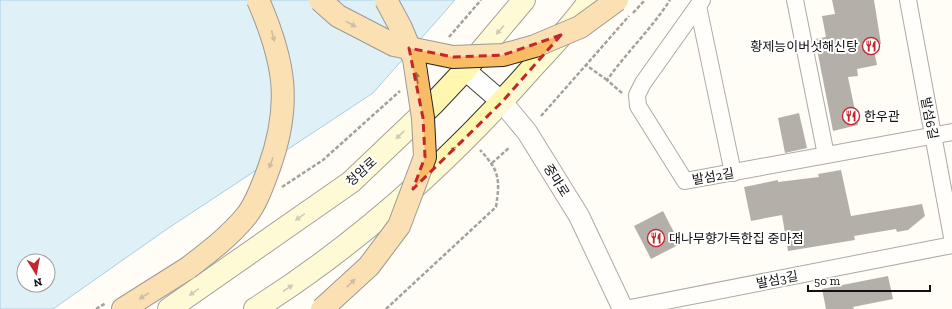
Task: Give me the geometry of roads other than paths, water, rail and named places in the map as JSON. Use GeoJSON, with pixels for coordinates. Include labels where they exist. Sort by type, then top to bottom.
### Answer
{"type":"FeatureCollection","features":[{"type":"Feature","properties":{"kind":"highway"},"geometry":{"type":"LineString","coordinates":[[115,305],[188,268],[219,245],[248,214],[262,187],[278,144],[283,114],[284,82],[272,32],[258,0]]}},
{"type":"Feature","properties":{"kind":"highway"},"geometry":{"type":"LineString","coordinates":[[320,0],[338,16],[394,45],[453,57],[503,54],[535,46],[580,27],[617,0]]}},
{"type":"Feature","properties":{"kind":"highway"},"geometry":{"type":"LineString","coordinates":[[322,309],[369,266],[398,226],[425,157],[423,118],[414,59],[401,28],[386,0]]}},
{"type":"Feature","properties":{"kind":"main road","name":"청암로"},"geometry":{"type":"LineString","coordinates":[[169,309],[351,182],[434,103],[465,70],[524,0]]}},
{"type":"Feature","properties":{"kind":"main road"},"geometry":{"type":"LineString","coordinates":[[255,309],[292,286],[391,210],[502,102],[590,0]]}},
{"type":"Feature","properties":{"kind":"street"},"geometry":{"type":"LineString","coordinates":[[795,0],[826,155]]}},
{"type":"Feature","properties":{"kind":"street","name":"발섬6길"},"geometry":{"type":"LineString","coordinates":[[908,0],[952,237]]}},
{"type":"Feature","properties":{"kind":"street"},"geometry":{"type":"LineString","coordinates":[[700,3],[733,173]]}},
{"type":"Feature","properties":{"kind":"street","name":"발섬2길"},"geometry":{"type":"LineString","coordinates":[[700,3],[643,83],[638,95],[638,106],[685,181],[952,132]]}},
{"type":"Feature","properties":{"kind":"street","name":"중마로"},"geometry":{"type":"LineString","coordinates":[[465,70],[502,102],[527,132],[579,216],[624,309]]}},
{"type":"Feature","properties":{"kind":"street","name":"발섬3길"},"geometry":{"type":"LineString","coordinates":[[624,309],[952,245]]}},
{"type":"Feature","properties":{"kind":"water"},"geometry":{"type":"Polygon","coordinates":[[[0,0],[455,0],[373,93],[167,229],[53,309],[0,309],[0,0]]]}},
{"type":"Feature","properties":{"kind":"place","name":"황제능이버섯해신탕"},"geometry":{"type":"Point","coordinates":[871,46]}},
{"type":"Feature","properties":{"kind":"place","name":"한우관"},"geometry":{"type":"Point","coordinates":[851,116]}},
{"type":"Feature","properties":{"kind":"place","name":"대나무향가득한집 중마점"},"geometry":{"type":"Point","coordinates":[656,238]}}]}
